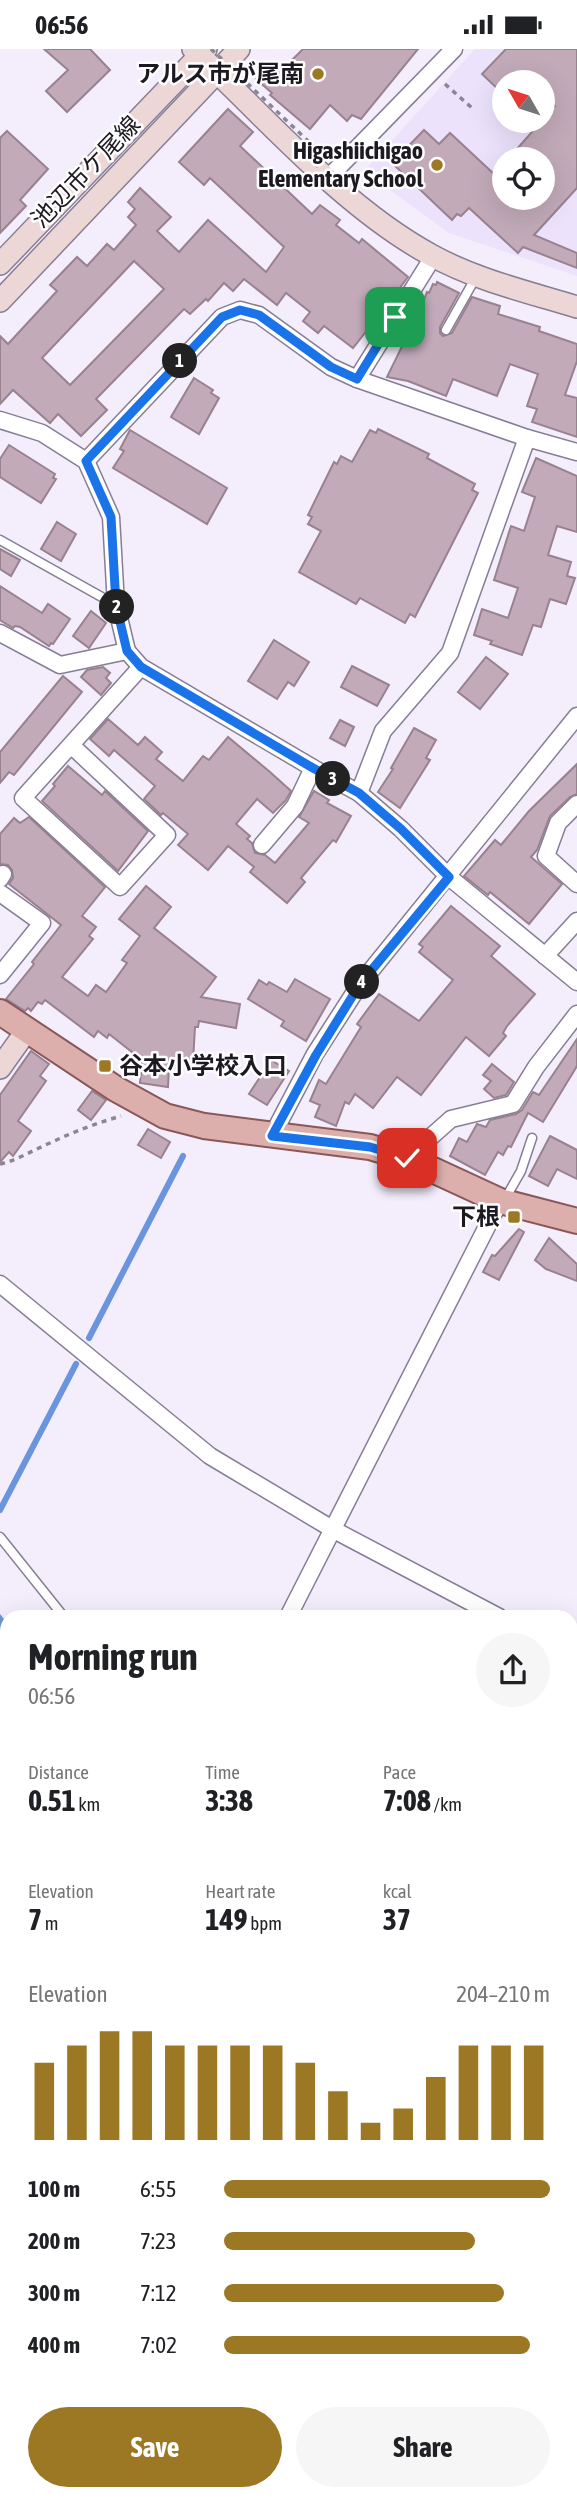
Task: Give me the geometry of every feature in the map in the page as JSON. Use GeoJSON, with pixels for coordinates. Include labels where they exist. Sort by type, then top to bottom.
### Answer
{"type":"FeatureCollection","features":[{"type":"Feature","properties":{"kind":"main road"},"geometry":{"type":"LineString","coordinates":[[0,1012],[116,1089],[165,1116],[204,1126],[370,1147],[407,1158],[502,1202],[577,1221]]}},
{"type":"Feature","properties":{"kind":"street","name":"池辺市ケ尾線"},"geometry":{"type":"LineString","coordinates":[[0,300],[240,49]]}},
{"type":"Feature","properties":{"kind":"street"},"geometry":{"type":"LineString","coordinates":[[322,173],[454,49]]}},
{"type":"Feature","properties":{"kind":"street","name":"池辺市ケ尾線"},"geometry":{"type":"LineString","coordinates":[[0,264],[203,51]]}},
{"type":"Feature","properties":{"kind":"street"},"geometry":{"type":"LineString","coordinates":[[203,51],[218,72],[322,173],[377,221],[433,257],[477,276],[577,307]]}},
{"type":"Feature","properties":{"kind":"street"},"geometry":{"type":"LineString","coordinates":[[357,379],[433,257]]}},
{"type":"Feature","properties":{"kind":"street"},"geometry":{"type":"LineString","coordinates":[[86,461],[222,317],[240,310],[259,315],[331,367],[357,379],[527,438],[577,452]]}},
{"type":"Feature","properties":{"kind":"street"},"geometry":{"type":"LineString","coordinates":[[0,420],[42,433],[86,461],[111,517],[116,605],[127,651],[141,667],[359,793],[401,829],[449,877],[577,982]]}},
{"type":"Feature","properties":{"kind":"street"},"geometry":{"type":"LineString","coordinates":[[359,793],[383,731],[450,653],[527,438]]}},
{"type":"Feature","properties":{"kind":"street"},"geometry":{"type":"LineString","coordinates":[[0,633],[60,665],[127,651]]}},
{"type":"Feature","properties":{"kind":"street"},"geometry":{"type":"LineString","coordinates":[[71,745],[167,835],[120,887],[23,797],[141,667]]}},
{"type":"Feature","properties":{"kind":"street"},"geometry":{"type":"LineString","coordinates":[[272,1136],[316,1055],[360,984],[577,717]]}},
{"type":"Feature","properties":{"kind":"street"},"geometry":{"type":"LineString","coordinates":[[261,845],[295,806],[313,768]]}},
{"type":"Feature","properties":{"kind":"street"},"geometry":{"type":"LineString","coordinates":[[577,804],[558,823],[546,856],[577,884]]}},
{"type":"Feature","properties":{"kind":"street"},"geometry":{"type":"LineString","coordinates":[[0,893],[42,923],[0,975]]}},
{"type":"Feature","properties":{"kind":"street"},"geometry":{"type":"LineString","coordinates":[[545,956],[577,921]]}},
{"type":"Feature","properties":{"kind":"street"},"geometry":{"type":"LineString","coordinates":[[407,1158],[451,1119],[513,1104],[536,1067],[577,1014]]}},
{"type":"Feature","properties":{"kind":"street"},"geometry":{"type":"LineString","coordinates":[[0,1068],[27,1030]]}},
{"type":"Feature","properties":{"kind":"street"},"geometry":{"type":"LineString","coordinates":[[292,1610],[502,1202]]}},
{"type":"Feature","properties":{"kind":"street"},"geometry":{"type":"LineString","coordinates":[[0,1284],[210,1456],[334,1530],[486,1610]]}},
{"type":"Feature","properties":{"kind":"lane"},"geometry":{"type":"LineString","coordinates":[[446,330],[477,276]]}},
{"type":"Feature","properties":{"kind":"lane"},"geometry":{"type":"LineString","coordinates":[[0,540],[116,605]]}},
{"type":"Feature","properties":{"kind":"lane"},"geometry":{"type":"LineString","coordinates":[[502,1202],[521,1171],[532,1138]]}},
{"type":"Feature","properties":{"kind":"lane"},"geometry":{"type":"LineString","coordinates":[[0,1537],[58,1610]]}},
{"type":"Feature","properties":{"kind":"path"},"geometry":{"type":"LineString","coordinates":[[203,51],[325,157],[322,173]]}},
{"type":"Feature","properties":{"kind":"path"},"geometry":{"type":"LineString","coordinates":[[431,73],[472,108]]}},
{"type":"Feature","properties":{"kind":"path"},"geometry":{"type":"LineString","coordinates":[[0,1164],[15,1161],[50,1142],[107,1118],[127,1114]]}},
{"type":"Feature","properties":{"kind":"shaded area","name":"Higashiichigao Elementary School"},"geometry":{"type":"Polygon","coordinates":[[[475,49],[577,49],[577,276],[449,233],[364,171],[475,49]]]}},
{"type":"Feature","properties":{"kind":"building"},"geometry":{"type":"Polygon","coordinates":[[[44,49],[90,49],[110,70],[67,112],[46,91],[68,70],[44,49]]]}},
{"type":"Feature","properties":{"kind":"building"},"geometry":{"type":"Polygon","coordinates":[[[303,49],[418,49],[361,119],[352,115],[347,121],[330,105],[310,129],[270,95],[272,93],[256,79],[273,62],[282,70],[303,49]]]}},
{"type":"Feature","properties":{"kind":"building"},"geometry":{"type":"Polygon","coordinates":[[[506,49],[577,49],[577,188],[534,235],[577,253],[577,268],[523,247],[518,253],[469,208],[452,220],[392,163],[424,130],[439,144],[450,133],[492,172],[492,210],[555,210],[555,147],[519,147],[531,133],[555,133],[555,70],[492,70],[492,84],[482,74],[506,49]]]}},
{"type":"Feature","properties":{"kind":"building"},"geometry":{"type":"Polygon","coordinates":[[[228,109],[253,132],[240,146],[312,214],[320,205],[340,220],[336,225],[359,243],[362,239],[408,277],[353,348],[324,326],[318,333],[303,321],[310,312],[286,293],[277,305],[244,279],[233,291],[224,283],[208,301],[206,299],[190,314],[184,309],[96,399],[107,410],[81,436],[58,414],[50,423],[13,390],[0,404],[0,336],[8,344],[57,291],[50,285],[77,257],[87,266],[107,244],[114,250],[136,225],[128,217],[135,209],[128,202],[140,188],[171,217],[157,231],[179,252],[208,220],[266,272],[284,247],[210,178],[204,185],[179,162],[228,109]],[[134,261],[42,358],[70,385],[164,289],[134,261]]]}},
{"type":"Feature","properties":{"kind":"building"},"geometry":{"type":"Polygon","coordinates":[[[7,131],[48,169],[20,200],[26,206],[0,233],[0,138],[7,131]]]}},
{"type":"Feature","properties":{"kind":"building"},"geometry":{"type":"Polygon","coordinates":[[[437,282],[459,293],[440,327],[443,336],[452,333],[472,297],[500,306],[498,314],[540,327],[539,331],[577,344],[577,361],[565,395],[577,398],[577,437],[532,422],[537,409],[527,406],[538,374],[510,364],[497,396],[453,379],[446,396],[408,381],[387,377],[409,332],[411,333],[427,292],[429,293],[437,282]]]}},
{"type":"Feature","properties":{"kind":"building"},"geometry":{"type":"Polygon","coordinates":[[[194,378],[213,390],[211,393],[219,398],[199,434],[171,417],[194,378]]]}},
{"type":"Feature","properties":{"kind":"building"},"geometry":{"type":"Polygon","coordinates":[[[378,429],[429,454],[427,458],[475,484],[472,490],[478,493],[415,617],[410,614],[405,623],[360,598],[356,604],[299,572],[321,531],[308,524],[312,517],[308,515],[334,462],[337,464],[341,456],[352,462],[370,430],[376,433],[378,429]]]}},
{"type":"Feature","properties":{"kind":"building"},"geometry":{"type":"Polygon","coordinates":[[[130,430],[227,488],[207,524],[113,468],[124,451],[120,449],[130,430]]]}},
{"type":"Feature","properties":{"kind":"building"},"geometry":{"type":"Polygon","coordinates":[[[9,445],[55,474],[53,478],[56,479],[41,503],[0,477],[0,459],[9,445]]]}},
{"type":"Feature","properties":{"kind":"building"},"geometry":{"type":"Polygon","coordinates":[[[536,458],[577,476],[577,532],[557,526],[548,555],[571,562],[567,576],[575,578],[566,604],[550,599],[541,627],[533,625],[522,655],[490,644],[492,641],[474,635],[482,609],[508,618],[518,588],[494,580],[511,526],[524,531],[535,497],[522,492],[536,458]]]}},
{"type":"Feature","properties":{"kind":"building"},"geometry":{"type":"Polygon","coordinates":[[[57,522],[76,534],[61,561],[41,549],[57,522]]]}},
{"type":"Feature","properties":{"kind":"building"},"geometry":{"type":"Polygon","coordinates":[[[0,549],[20,560],[11,576],[0,569],[0,549]]]}},
{"type":"Feature","properties":{"kind":"building"},"geometry":{"type":"Polygon","coordinates":[[[0,586],[42,613],[48,604],[70,619],[53,644],[49,646],[20,627],[13,628],[0,620],[0,586]]]}},
{"type":"Feature","properties":{"kind":"building"},"geometry":{"type":"Polygon","coordinates":[[[91,611],[106,623],[89,648],[73,636],[91,611]]]}},
{"type":"Feature","properties":{"kind":"building"},"geometry":{"type":"Polygon","coordinates":[[[274,640],[309,662],[294,686],[288,682],[277,699],[248,681],[274,640]]]}},
{"type":"Feature","properties":{"kind":"building"},"geometry":{"type":"Polygon","coordinates":[[[486,657],[508,674],[480,709],[458,692],[486,657]]]}},
{"type":"Feature","properties":{"kind":"building"},"geometry":{"type":"Polygon","coordinates":[[[352,666],[389,685],[377,706],[341,687],[352,666]]]}},
{"type":"Feature","properties":{"kind":"building"},"geometry":{"type":"Polygon","coordinates":[[[103,667],[110,673],[106,678],[111,683],[101,695],[81,677],[87,670],[103,667]]]}},
{"type":"Feature","properties":{"kind":"building"},"geometry":{"type":"Polygon","coordinates":[[[63,676],[82,692],[14,775],[9,772],[0,783],[0,752],[63,676]]]}},
{"type":"Feature","properties":{"kind":"building"},"geometry":{"type":"Polygon","coordinates":[[[108,719],[138,745],[145,737],[162,752],[156,759],[183,781],[203,756],[209,760],[228,737],[270,772],[291,791],[286,800],[273,813],[257,799],[236,824],[250,836],[247,839],[252,843],[255,853],[265,855],[275,863],[309,823],[299,817],[314,791],[329,800],[327,803],[351,816],[336,842],[333,840],[301,878],[305,882],[287,903],[250,872],[254,867],[228,846],[208,870],[178,845],[188,834],[144,799],[155,786],[114,750],[109,756],[90,739],[108,719]]]}},
{"type":"Feature","properties":{"kind":"building"},"geometry":{"type":"Polygon","coordinates":[[[340,720],[354,727],[345,746],[330,738],[340,720]]]}},
{"type":"Feature","properties":{"kind":"building"},"geometry":{"type":"Polygon","coordinates":[[[414,728],[436,740],[426,758],[430,760],[400,808],[378,792],[414,728]]]}},
{"type":"Feature","properties":{"kind":"building"},"geometry":{"type":"Polygon","coordinates":[[[577,764],[577,794],[550,816],[537,850],[531,857],[562,884],[529,924],[490,892],[488,895],[464,876],[495,840],[501,845],[529,811],[577,764]]]}},
{"type":"Feature","properties":{"kind":"building"},"geometry":{"type":"Polygon","coordinates":[[[68,766],[102,795],[105,791],[148,831],[118,871],[42,801],[68,766]]]}},
{"type":"Feature","properties":{"kind":"building"},"geometry":{"type":"Polygon","coordinates":[[[29,817],[105,887],[82,916],[96,927],[89,936],[93,939],[62,977],[88,996],[96,985],[106,992],[127,963],[122,960],[140,936],[119,919],[146,886],[171,907],[154,928],[216,977],[201,997],[240,1004],[236,1028],[199,1021],[198,1027],[195,1027],[193,1062],[178,1061],[177,1068],[169,1067],[168,1087],[140,1083],[142,1060],[109,1034],[107,1038],[98,1031],[94,1037],[45,1000],[42,1004],[38,1002],[31,1011],[28,1008],[25,1011],[6,999],[61,925],[9,884],[13,878],[12,870],[8,865],[0,864],[0,834],[14,818],[20,823],[29,817]]]}},
{"type":"Feature","properties":{"kind":"building"},"geometry":{"type":"Polygon","coordinates":[[[451,906],[500,946],[491,956],[535,994],[507,1026],[503,1033],[506,1036],[489,1056],[466,1037],[421,1095],[397,1077],[373,1108],[355,1094],[349,1104],[345,1102],[336,1126],[315,1117],[320,1105],[310,1101],[319,1080],[326,1084],[361,1027],[357,1024],[379,994],[419,1021],[453,980],[419,952],[423,947],[419,944],[451,906]]]}},
{"type":"Feature","properties":{"kind":"building"},"geometry":{"type":"Polygon","coordinates":[[[295,979],[330,999],[306,1041],[281,1026],[284,1021],[248,999],[259,980],[267,985],[269,982],[287,992],[295,979]]]}},
{"type":"Feature","properties":{"kind":"building"},"geometry":{"type":"Polygon","coordinates":[[[577,1039],[577,1066],[543,1122],[528,1113],[511,1147],[508,1146],[503,1155],[498,1152],[485,1175],[450,1156],[459,1138],[467,1142],[477,1124],[486,1127],[490,1120],[516,1114],[522,1110],[533,1092],[539,1095],[577,1039]]]}},
{"type":"Feature","properties":{"kind":"building"},"geometry":{"type":"Polygon","coordinates":[[[31,1051],[49,1064],[40,1076],[46,1081],[18,1121],[31,1131],[13,1156],[9,1152],[0,1162],[0,1095],[31,1051]]]}},
{"type":"Feature","properties":{"kind":"building"},"geometry":{"type":"Polygon","coordinates":[[[271,1060],[289,1071],[267,1105],[249,1094],[271,1060]]]}},
{"type":"Feature","properties":{"kind":"building"},"geometry":{"type":"Polygon","coordinates":[[[492,1064],[514,1082],[506,1095],[494,1098],[484,1089],[491,1081],[483,1075],[492,1064]]]}},
{"type":"Feature","properties":{"kind":"building"},"geometry":{"type":"Polygon","coordinates":[[[92,1091],[106,1100],[91,1120],[78,1110],[92,1091]]]}},
{"type":"Feature","properties":{"kind":"building"},"geometry":{"type":"Polygon","coordinates":[[[148,1129],[170,1142],[161,1158],[138,1145],[148,1129]]]}},
{"type":"Feature","properties":{"kind":"building"},"geometry":{"type":"Polygon","coordinates":[[[550,1136],[577,1150],[577,1179],[557,1169],[548,1186],[529,1176],[550,1136]]]}},
{"type":"Feature","properties":{"kind":"building"},"geometry":{"type":"Polygon","coordinates":[[[519,1229],[524,1232],[499,1280],[483,1272],[492,1255],[495,1256],[519,1229]]]}},
{"type":"Feature","properties":{"kind":"building"},"geometry":{"type":"Polygon","coordinates":[[[549,1238],[577,1264],[577,1281],[546,1269],[535,1260],[549,1238]]]}},
{"type":"Feature","properties":{"kind":"waterway"},"geometry":{"type":"LineString","coordinates":[[89,1338],[183,1156]]}},
{"type":"Feature","properties":{"kind":"waterway"},"geometry":{"type":"LineString","coordinates":[[0,1510],[76,1364]]}},
{"type":"Feature","properties":{"kind":"place","name":"アルス市が尾南"},"geometry":{"type":"Point","coordinates":[318,74]}},
{"type":"Feature","properties":{"kind":"place","name":"Higashiichigao Elementary School"},"geometry":{"type":"Point","coordinates":[437,165]}},
{"type":"Feature","properties":{"kind":"place","name":"谷本小学校入口"},"geometry":{"type":"Point","coordinates":[105,1066]}},
{"type":"Feature","properties":{"kind":"place","name":"下根"},"geometry":{"type":"Point","coordinates":[514,1217]}},
{"type":"Feature","properties":{"kind":"route"},"geometry":{"type":"LineString","coordinates":[[395,317],[357,379],[331,367],[259,315],[240,310],[222,317],[86,461],[111,517],[116,605],[127,651],[141,667],[359,793],[401,829],[449,877],[360,984],[316,1055],[272,1136],[370,1147],[407,1158]]}}]}
